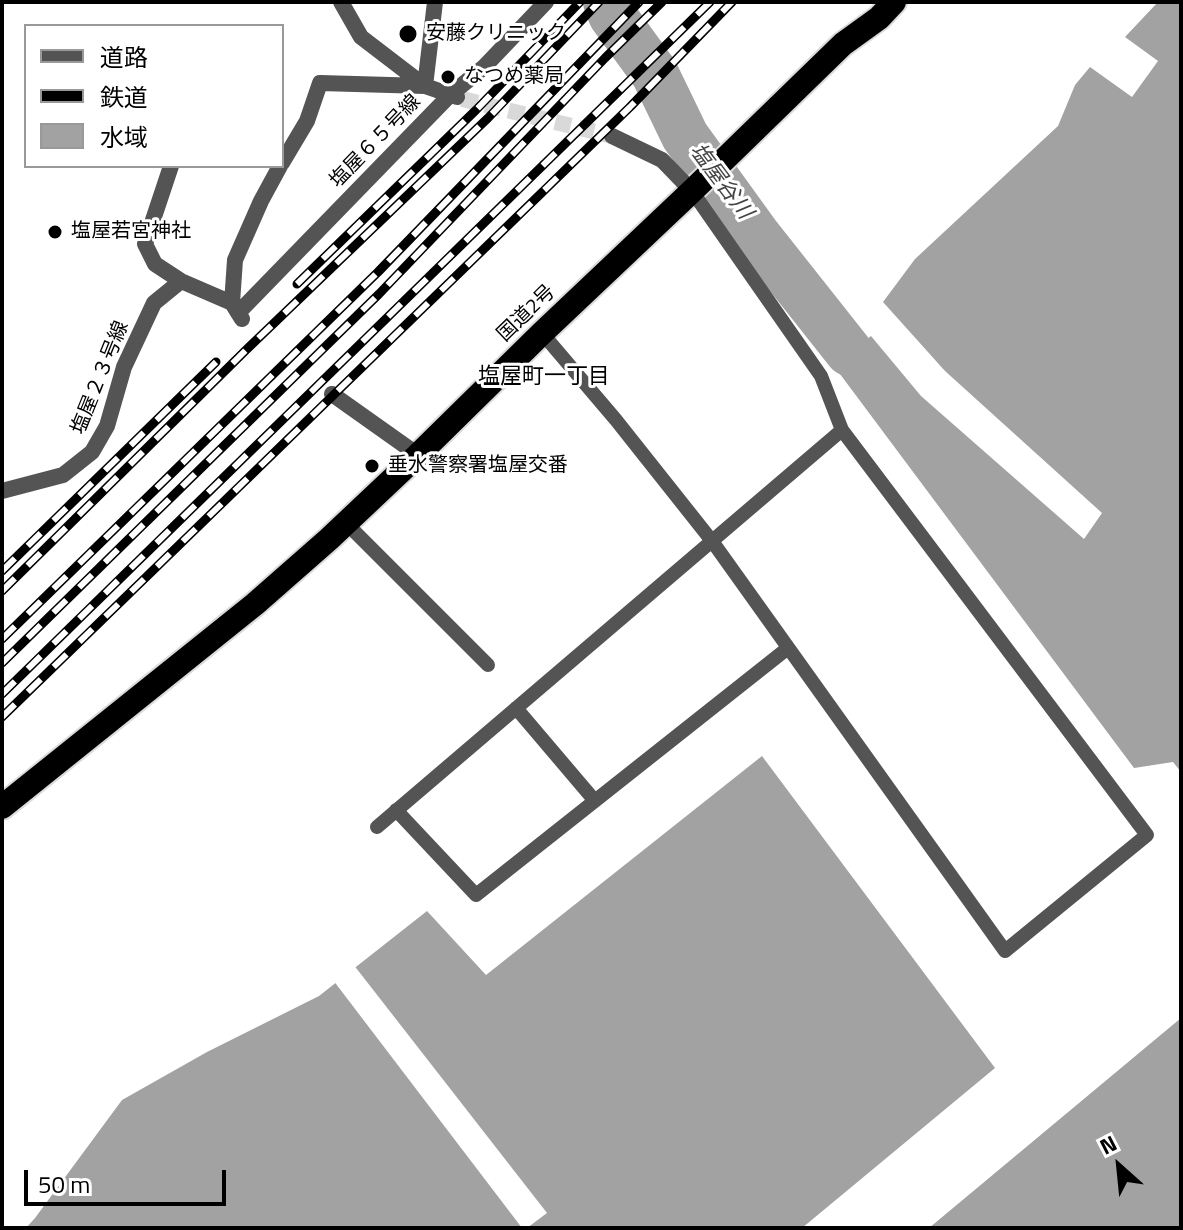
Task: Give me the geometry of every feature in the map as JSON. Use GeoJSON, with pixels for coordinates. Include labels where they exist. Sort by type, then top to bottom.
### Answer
{"type":"FeatureCollection","features":[{"type":"Feature","properties":{"kind":"highway","name":"国道2号"},"geometry":{"type":"LineString","coordinates":[[2,807],[255,604],[346,523],[843,44],[879,18],[894,2]]}},
{"type":"Feature","properties":{"kind":"street"},"geometry":{"type":"LineString","coordinates":[[341,2],[361,37],[425,86]]}},
{"type":"Feature","properties":{"kind":"street"},"geometry":{"type":"LineString","coordinates":[[425,86],[435,2]]}},
{"type":"Feature","properties":{"kind":"street","name":"塩屋６５号線"},"geometry":{"type":"LineString","coordinates":[[237,312],[456,97],[546,2]]}},
{"type":"Feature","properties":{"kind":"street"},"geometry":{"type":"LineString","coordinates":[[284,159],[307,121],[320,83],[425,86],[456,97]]}},
{"type":"Feature","properties":{"kind":"street"},"geometry":{"type":"LineString","coordinates":[[612,136],[662,160],[696,188]]}},
{"type":"Feature","properties":{"kind":"street"},"geometry":{"type":"LineString","coordinates":[[170,168],[145,244],[155,264],[237,312]]}},
{"type":"Feature","properties":{"kind":"street"},"geometry":{"type":"LineString","coordinates":[[237,312],[235,260],[279,168]]}},
{"type":"Feature","properties":{"kind":"street","name":"塩屋２３号線"},"geometry":{"type":"LineString","coordinates":[[2,491],[63,475],[92,452],[107,426],[124,367],[154,303],[181,281]]}},
{"type":"Feature","properties":{"kind":"street"},"geometry":{"type":"LineString","coordinates":[[332,394],[418,455]]}},
{"type":"Feature","properties":{"kind":"lane"},"geometry":{"type":"LineString","coordinates":[[542,333],[712,541],[1005,951],[1147,835],[842,430],[821,376],[696,188]]}},
{"type":"Feature","properties":{"kind":"lane"},"geometry":{"type":"LineString","coordinates":[[377,827],[842,430]]}},
{"type":"Feature","properties":{"kind":"lane"},"geometry":{"type":"LineString","coordinates":[[346,523],[488,665]]}},
{"type":"Feature","properties":{"kind":"lane"},"geometry":{"type":"LineString","coordinates":[[396,810],[476,895],[788,648]]}},
{"type":"Feature","properties":{"kind":"lane"},"geometry":{"type":"LineString","coordinates":[[516,708],[595,801]]}},
{"type":"Feature","properties":{"kind":"water"},"geometry":{"type":"Polygon","coordinates":[[[1158,2],[1181,2],[1181,772],[1173,762],[1134,768],[834,366],[871,336],[921,396],[1084,539],[1102,513],[945,371],[883,302],[915,259],[1058,126],[1075,85],[1090,67],[1132,97],[1158,61],[1125,37],[1158,2]]]}},
{"type":"Feature","properties":{"kind":"water"},"geometry":{"type":"Polygon","coordinates":[[[762,756],[995,1068],[802,1228],[26,1228],[122,1100],[207,1052],[319,996],[427,911],[486,975],[762,756]]]}},
{"type":"Feature","properties":{"kind":"water"},"geometry":{"type":"Polygon","coordinates":[[[1181,1018],[1181,1228],[929,1228],[1181,1018]]]}},
{"type":"Feature","properties":{"kind":"pier"},"geometry":{"type":"Polygon","coordinates":[[[353,964],[547,1213],[527,1228],[522,1228],[333,980],[353,964]]]}},
{"type":"Feature","properties":{"kind":"waterway","name":"塩屋谷川"},"geometry":{"type":"LineString","coordinates":[[607,2],[612,15],[655,74],[685,136],[758,237],[849,352]]}},
{"type":"Feature","properties":{"kind":"tunnel"},"geometry":{"type":"LineString","coordinates":[[462,99],[612,136]]}},
{"type":"Feature","properties":{"kind":"railway"},"geometry":{"type":"LineString","coordinates":[[297,284],[476,110],[580,2]]}},
{"type":"Feature","properties":{"kind":"railway"},"geometry":{"type":"LineString","coordinates":[[2,591],[247,349],[488,118],[599,2]]}},
{"type":"Feature","properties":{"kind":"railway"},"geometry":{"type":"LineString","coordinates":[[2,639],[378,272],[639,2]]}},
{"type":"Feature","properties":{"kind":"railway"},"geometry":{"type":"LineString","coordinates":[[2,663],[379,294],[662,2]]}},
{"type":"Feature","properties":{"kind":"railway"},"geometry":{"type":"LineString","coordinates":[[2,694],[710,2]]}},
{"type":"Feature","properties":{"kind":"railway"},"geometry":{"type":"LineString","coordinates":[[2,717],[630,107],[732,2]]}},
{"type":"Feature","properties":{"kind":"railway"},"geometry":{"type":"LineString","coordinates":[[2,571],[216,362]]}},
{"type":"Feature","properties":{"kind":"place","name":"安藤クリニック"},"geometry":{"type":"Point","coordinates":[408,34]}},
{"type":"Feature","properties":{"kind":"place","name":"なつめ薬局"},"geometry":{"type":"Point","coordinates":[448,77]}},
{"type":"Feature","properties":{"kind":"place","name":"塩屋若宮神社"},"geometry":{"type":"Point","coordinates":[55,232]}},
{"type":"Feature","properties":{"kind":"place","name":"垂水警察署塩屋交番"},"geometry":{"type":"Point","coordinates":[372,466]}},
{"type":"Feature","properties":{"kind":"district","name":"塩屋町一丁目"},"geometry":{"type":"Point","coordinates":[544,378]}}]}
